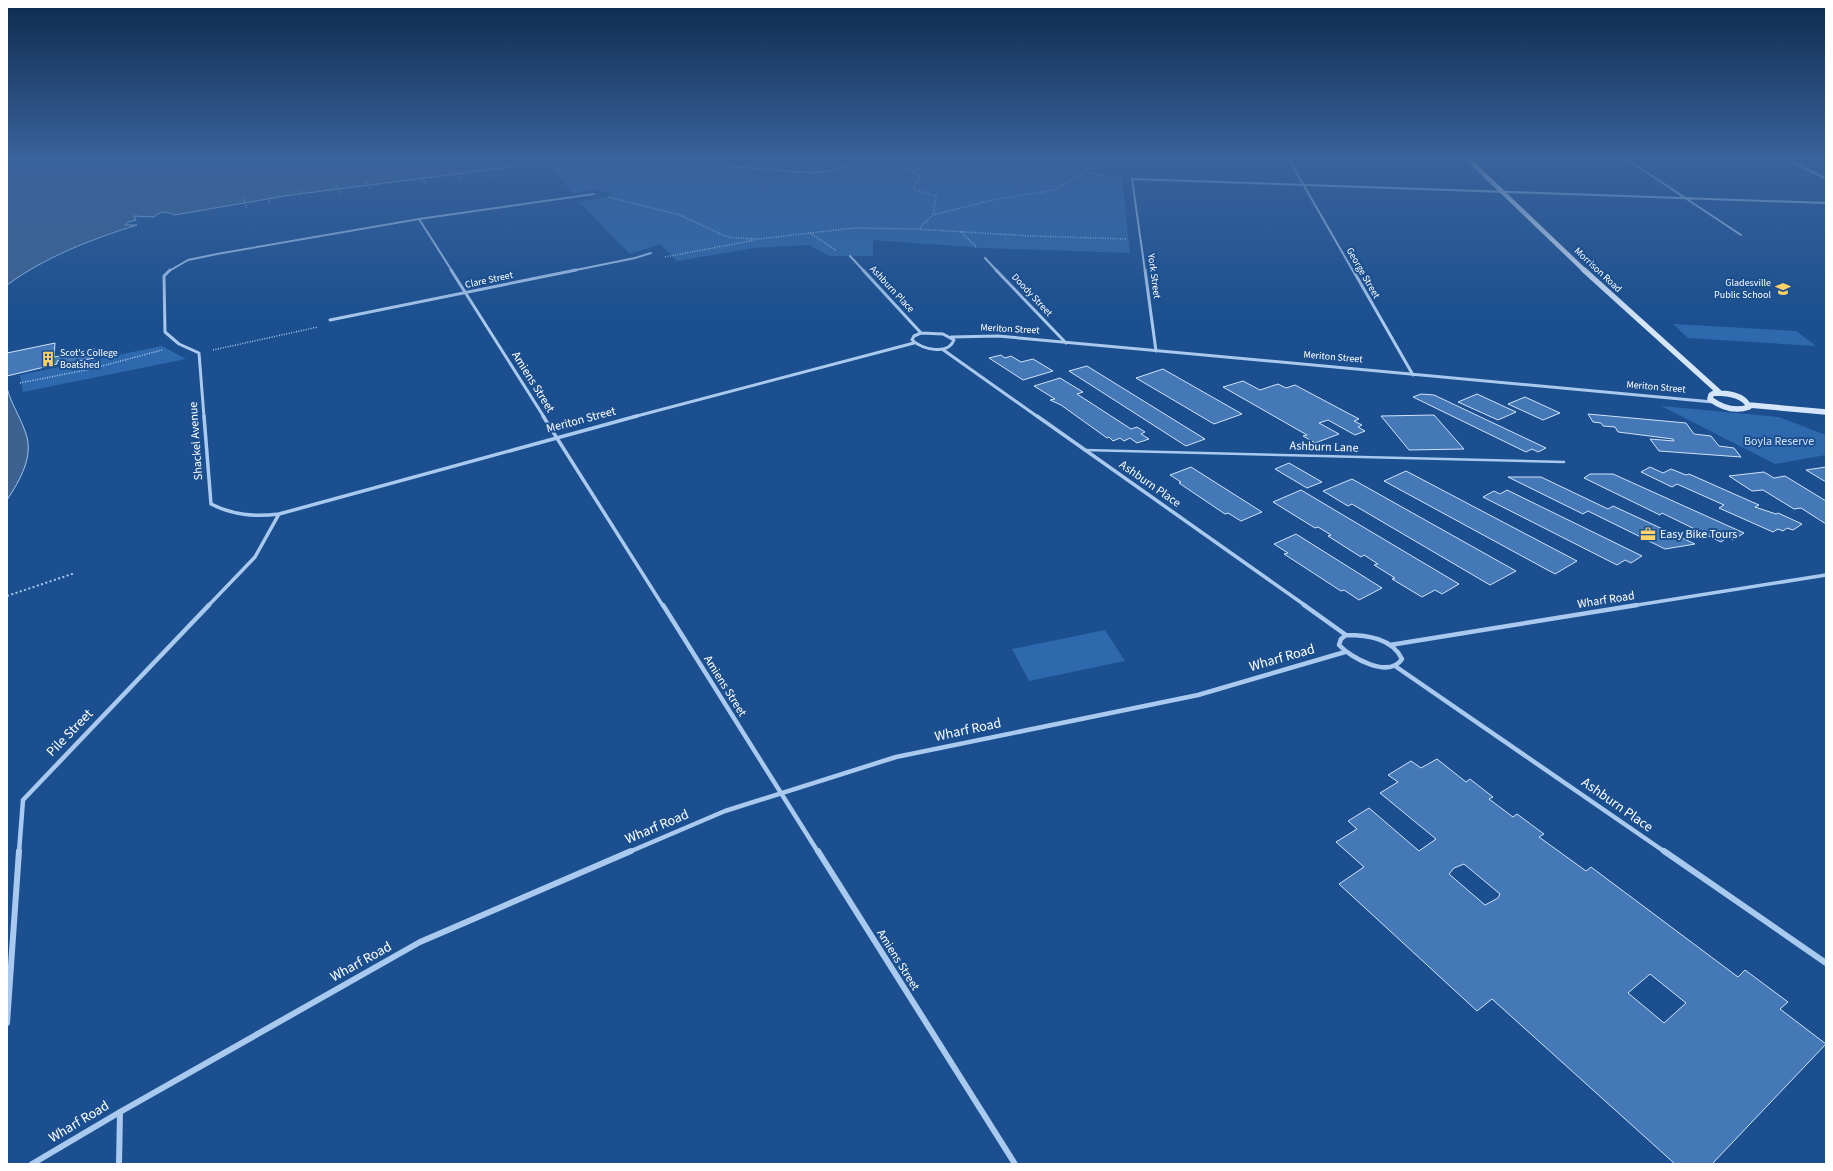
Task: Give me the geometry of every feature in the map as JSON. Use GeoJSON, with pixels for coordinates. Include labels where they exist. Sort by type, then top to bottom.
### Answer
{"type":"FeatureCollection","features":[{"type":"Feature","properties":{"kind":"street"},"geometry":{"type":"LineString","coordinates":[[199,353],[180,344],[165,332],[164,276],[170,269],[180,264],[217,254],[463,213]]}},
{"type":"Feature","properties":{"kind":"street","name":"York Street"},"geometry":{"type":"LineString","coordinates":[[1137,213],[1156,351]]}},
{"type":"Feature","properties":{"kind":"street","name":"George Street"},"geometry":{"type":"LineString","coordinates":[[1320,213],[1413,375]]}},
{"type":"Feature","properties":{"kind":"street","name":"Morrison Road"},"geometry":{"type":"LineString","coordinates":[[1523,213],[1720,393]]}},
{"type":"Feature","properties":{"kind":"street"},"geometry":{"type":"LineString","coordinates":[[1707,213],[1741,234]]}},
{"type":"Feature","properties":{"kind":"street","name":"Amiens Street"},"geometry":{"type":"LineString","coordinates":[[419,219],[1015,1164]]}},
{"type":"Feature","properties":{"kind":"street","name":"Clare Street"},"geometry":{"type":"LineString","coordinates":[[330,320],[635,258],[652,253]]}},
{"type":"Feature","properties":{"kind":"street","name":"Ashburn Place"},"geometry":{"type":"LineString","coordinates":[[850,256],[921,333]]}},
{"type":"Feature","properties":{"kind":"street","name":"Doody Street"},"geometry":{"type":"LineString","coordinates":[[985,258],[1066,343]]}},
{"type":"Feature","properties":{"kind":"street"},"geometry":{"type":"LineString","coordinates":[[921,333],[914,336],[912,340],[914,343],[924,347],[942,349],[951,346],[954,343],[952,338]]}},
{"type":"Feature","properties":{"kind":"street","name":"Meriton Street"},"geometry":{"type":"LineString","coordinates":[[921,333],[943,334],[952,338],[998,336],[1714,402]]}},
{"type":"Feature","properties":{"kind":"street","name":"Meriton Street"},"geometry":{"type":"LineString","coordinates":[[254,517],[279,514],[556,437],[914,343]]}},
{"type":"Feature","properties":{"kind":"street","name":"Ashburn Place"},"geometry":{"type":"LineString","coordinates":[[942,349],[1346,635]]}},
{"type":"Feature","properties":{"kind":"street","name":"Shackel Avenue"},"geometry":{"type":"LineString","coordinates":[[199,353],[211,504],[234,514],[254,517]]}},
{"type":"Feature","properties":{"kind":"street"},"geometry":{"type":"LineString","coordinates":[[1749,405],[1746,409],[1724,407],[1710,399],[1711,394],[1720,393],[1739,397],[1749,405],[1826,412]]}},
{"type":"Feature","properties":{"kind":"street","name":"Pile Street"},"geometry":{"type":"LineString","coordinates":[[7,1023],[23,800],[255,557],[274,527],[279,514]]}},
{"type":"Feature","properties":{"kind":"street","name":"Wharf Road"},"geometry":{"type":"LineString","coordinates":[[1390,644],[1826,575]]}},
{"type":"Feature","properties":{"kind":"street"},"geometry":{"type":"LineString","coordinates":[[1346,635],[1367,636],[1390,644],[1396,649],[1402,659],[1399,664],[1394,666],[1375,665],[1359,660],[1345,652],[1339,645],[1341,638],[1346,635]]}},
{"type":"Feature","properties":{"kind":"street","name":"Wharf Road"},"geometry":{"type":"LineString","coordinates":[[32,1164],[120,1112],[420,942],[725,811],[781,792],[896,757],[1198,695],[1345,652]]}},
{"type":"Feature","properties":{"kind":"street","name":"Ashburn Place"},"geometry":{"type":"LineString","coordinates":[[1394,666],[1826,963]]}},
{"type":"Feature","properties":{"kind":"street"},"geometry":{"type":"LineString","coordinates":[[119,1164],[120,1112]]}},
{"type":"Feature","properties":{"kind":"lane","name":"Ashburn Lane"},"geometry":{"type":"LineString","coordinates":[[1084,450],[1564,462]]}},
{"type":"Feature","properties":{"kind":"path"},"geometry":{"type":"LineString","coordinates":[[670,213],[680,215],[725,236],[758,239]]}},
{"type":"Feature","properties":{"kind":"path"},"geometry":{"type":"LineString","coordinates":[[917,229],[932,215],[942,213]]}},
{"type":"Feature","properties":{"kind":"path"},"geometry":{"type":"LineString","coordinates":[[652,253],[668,257],[758,239],[854,228],[917,229],[1141,240]]}},
{"type":"Feature","properties":{"kind":"path"},"geometry":{"type":"LineString","coordinates":[[809,232],[830,248],[850,256]]}},
{"type":"Feature","properties":{"kind":"path"},"geometry":{"type":"LineString","coordinates":[[961,232],[985,258]]}},
{"type":"Feature","properties":{"kind":"path"},"geometry":{"type":"LineString","coordinates":[[199,353],[313,329]]}},
{"type":"Feature","properties":{"kind":"path"},"geometry":{"type":"LineString","coordinates":[[20,383],[82,372],[131,360],[180,344]]}},
{"type":"Feature","properties":{"kind":"path"},"geometry":{"type":"LineString","coordinates":[[7,596],[75,573]]}},
{"type":"Feature","properties":{"kind":"green space"},"geometry":{"type":"Polygon","coordinates":[[[589,213],[1126,213],[1130,253],[983,248],[873,240],[873,256],[829,256],[809,245],[754,248],[677,261],[660,244],[630,254],[589,213]]]}},
{"type":"Feature","properties":{"kind":"green space"},"geometry":{"type":"Polygon","coordinates":[[[1673,324],[1796,331],[1816,346],[1688,338],[1673,324]]]}},
{"type":"Feature","properties":{"kind":"green space"},"geometry":{"type":"Polygon","coordinates":[[[162,346],[186,359],[23,392],[20,375],[162,346]]]}},
{"type":"Feature","properties":{"kind":"green space","name":"Boyla Reserve"},"geometry":{"type":"Polygon","coordinates":[[[1661,406],[1779,417],[1826,435],[1826,455],[1775,464],[1661,406]]]}},
{"type":"Feature","properties":{"kind":"green space"},"geometry":{"type":"Polygon","coordinates":[[[1105,630],[1125,661],[1029,681],[1012,649],[1105,630]]]}},
{"type":"Feature","properties":{"kind":"shaded area"},"geometry":{"type":"Polygon","coordinates":[[[7,213],[162,213],[154,217],[134,216],[136,220],[128,222],[125,225],[137,225],[103,236],[53,257],[7,285],[7,213]]]}},
{"type":"Feature","properties":{"kind":"shaded area"},"geometry":{"type":"Polygon","coordinates":[[[167,213],[188,213],[174,215],[167,213]]]}},
{"type":"Feature","properties":{"kind":"shaded area"},"geometry":{"type":"Polygon","coordinates":[[[7,388],[25,431],[28,440],[28,449],[25,467],[7,500],[7,388]]]}},
{"type":"Feature","properties":{"kind":"building","name":"Scot's College Boatshed"},"geometry":{"type":"Polygon","coordinates":[[[55,343],[54,357],[95,349],[94,358],[61,365],[61,360],[57,361],[57,364],[7,376],[7,353],[55,343]]]}},
{"type":"Feature","properties":{"kind":"building"},"geometry":{"type":"Polygon","coordinates":[[[1001,355],[1005,358],[1011,356],[1021,362],[1033,359],[1053,371],[1023,380],[989,358],[1001,355]]]}},
{"type":"Feature","properties":{"kind":"building"},"geometry":{"type":"Polygon","coordinates":[[[1087,366],[1205,439],[1186,446],[1069,371],[1087,366]]]}},
{"type":"Feature","properties":{"kind":"building"},"geometry":{"type":"Polygon","coordinates":[[[1163,369],[1242,414],[1214,424],[1136,378],[1163,369]]]}},
{"type":"Feature","properties":{"kind":"building"},"geometry":{"type":"Polygon","coordinates":[[[1060,378],[1083,392],[1077,394],[1131,429],[1137,427],[1145,432],[1141,434],[1149,439],[1137,443],[1130,438],[1124,441],[1120,438],[1113,441],[1061,405],[1050,400],[1055,399],[1034,386],[1060,378]]]}},
{"type":"Feature","properties":{"kind":"building"},"geometry":{"type":"Polygon","coordinates":[[[1243,381],[1260,390],[1278,384],[1286,388],[1295,385],[1359,419],[1354,421],[1362,425],[1358,427],[1365,431],[1355,435],[1328,420],[1319,423],[1339,434],[1315,443],[1303,436],[1307,435],[1223,387],[1243,381]]]}},
{"type":"Feature","properties":{"kind":"building"},"geometry":{"type":"Polygon","coordinates":[[[1421,394],[1434,395],[1546,448],[1538,452],[1532,449],[1526,452],[1413,397],[1421,394]]]}},
{"type":"Feature","properties":{"kind":"building"},"geometry":{"type":"Polygon","coordinates":[[[1477,394],[1516,412],[1498,420],[1458,402],[1477,394]]]}},
{"type":"Feature","properties":{"kind":"building"},"geometry":{"type":"Polygon","coordinates":[[[1525,397],[1560,413],[1543,420],[1508,404],[1525,397]]]}},
{"type":"Feature","properties":{"kind":"building"},"geometry":{"type":"Polygon","coordinates":[[[1588,414],[1686,423],[1694,434],[1711,436],[1719,446],[1734,448],[1741,457],[1659,451],[1650,439],[1674,441],[1673,439],[1618,432],[1615,427],[1603,426],[1601,423],[1593,422],[1588,414]]]}},
{"type":"Feature","properties":{"kind":"building"},"geometry":{"type":"Polygon","coordinates":[[[1434,415],[1464,449],[1409,450],[1381,416],[1434,415]]]}},
{"type":"Feature","properties":{"kind":"building"},"geometry":{"type":"Polygon","coordinates":[[[1289,463],[1322,482],[1307,488],[1275,469],[1289,463]]]}},
{"type":"Feature","properties":{"kind":"building"},"geometry":{"type":"Polygon","coordinates":[[[1191,467],[1262,512],[1241,521],[1228,513],[1225,514],[1179,483],[1181,482],[1170,475],[1191,467]]]}},
{"type":"Feature","properties":{"kind":"building"},"geometry":{"type":"Polygon","coordinates":[[[1650,467],[1663,473],[1671,469],[1686,475],[1689,474],[1759,505],[1755,507],[1776,514],[1778,513],[1802,524],[1793,530],[1787,528],[1783,531],[1778,529],[1773,532],[1719,508],[1724,505],[1677,484],[1672,487],[1641,472],[1650,467]]]}},
{"type":"Feature","properties":{"kind":"building"},"geometry":{"type":"Polygon","coordinates":[[[1826,467],[1826,482],[1806,470],[1826,467]]]}},
{"type":"Feature","properties":{"kind":"building"},"geometry":{"type":"Polygon","coordinates":[[[1406,471],[1577,561],[1555,574],[1384,481],[1406,471]]]}},
{"type":"Feature","properties":{"kind":"building"},"geometry":{"type":"Polygon","coordinates":[[[1764,472],[1774,478],[1785,476],[1826,501],[1826,524],[1801,508],[1794,509],[1763,490],[1752,491],[1729,476],[1764,472]]]}},
{"type":"Feature","properties":{"kind":"building"},"geometry":{"type":"Polygon","coordinates":[[[1590,474],[1613,474],[1744,533],[1733,540],[1728,537],[1721,542],[1662,513],[1660,515],[1584,478],[1590,474]]]}},
{"type":"Feature","properties":{"kind":"building"},"geometry":{"type":"Polygon","coordinates":[[[1508,477],[1541,477],[1608,509],[1613,506],[1695,544],[1665,549],[1588,511],[1583,514],[1508,477]]]}},
{"type":"Feature","properties":{"kind":"building"},"geometry":{"type":"Polygon","coordinates":[[[1352,479],[1516,571],[1490,585],[1352,504],[1348,506],[1323,491],[1352,479]]]}},
{"type":"Feature","properties":{"kind":"building"},"geometry":{"type":"Polygon","coordinates":[[[1301,490],[1459,584],[1442,594],[1435,590],[1422,597],[1392,579],[1395,578],[1374,565],[1378,564],[1364,555],[1361,557],[1328,536],[1331,535],[1318,527],[1315,528],[1273,502],[1301,490]]]}},
{"type":"Feature","properties":{"kind":"building"},"geometry":{"type":"Polygon","coordinates":[[[1507,490],[1642,556],[1631,563],[1625,560],[1617,565],[1483,497],[1494,491],[1500,494],[1507,490]]]}},
{"type":"Feature","properties":{"kind":"building"},"geometry":{"type":"Polygon","coordinates":[[[1296,534],[1382,588],[1359,600],[1344,590],[1341,591],[1284,554],[1288,553],[1274,544],[1296,534]]]}},
{"type":"Feature","properties":{"kind":"building"},"geometry":{"type":"Polygon","coordinates":[[[1437,759],[1466,782],[1470,779],[1493,797],[1489,799],[1513,817],[1517,814],[1544,834],[1539,837],[1586,871],[1591,867],[1738,977],[1745,970],[1788,1002],[1780,1009],[1826,1044],[1712,1164],[1675,1164],[1492,999],[1477,1011],[1339,884],[1364,867],[1336,842],[1357,829],[1348,821],[1369,808],[1419,851],[1436,839],[1380,793],[1398,782],[1388,775],[1411,761],[1421,768],[1437,759]],[[1464,864],[1454,868],[1449,874],[1485,905],[1498,898],[1500,894],[1464,864]],[[1650,974],[1628,993],[1664,1023],[1686,1003],[1650,974]]]}},
{"type":"Feature","properties":{"kind":"place","name":"Gladesville Public School"},"geometry":{"type":"Point","coordinates":[1783,289]}},
{"type":"Feature","properties":{"kind":"place","name":"Scot's College Boatshed"},"geometry":{"type":"Point","coordinates":[48,359]}},
{"type":"Feature","properties":{"kind":"place","name":"Easy Bike Tours"},"geometry":{"type":"Point","coordinates":[1648,534]}}]}
